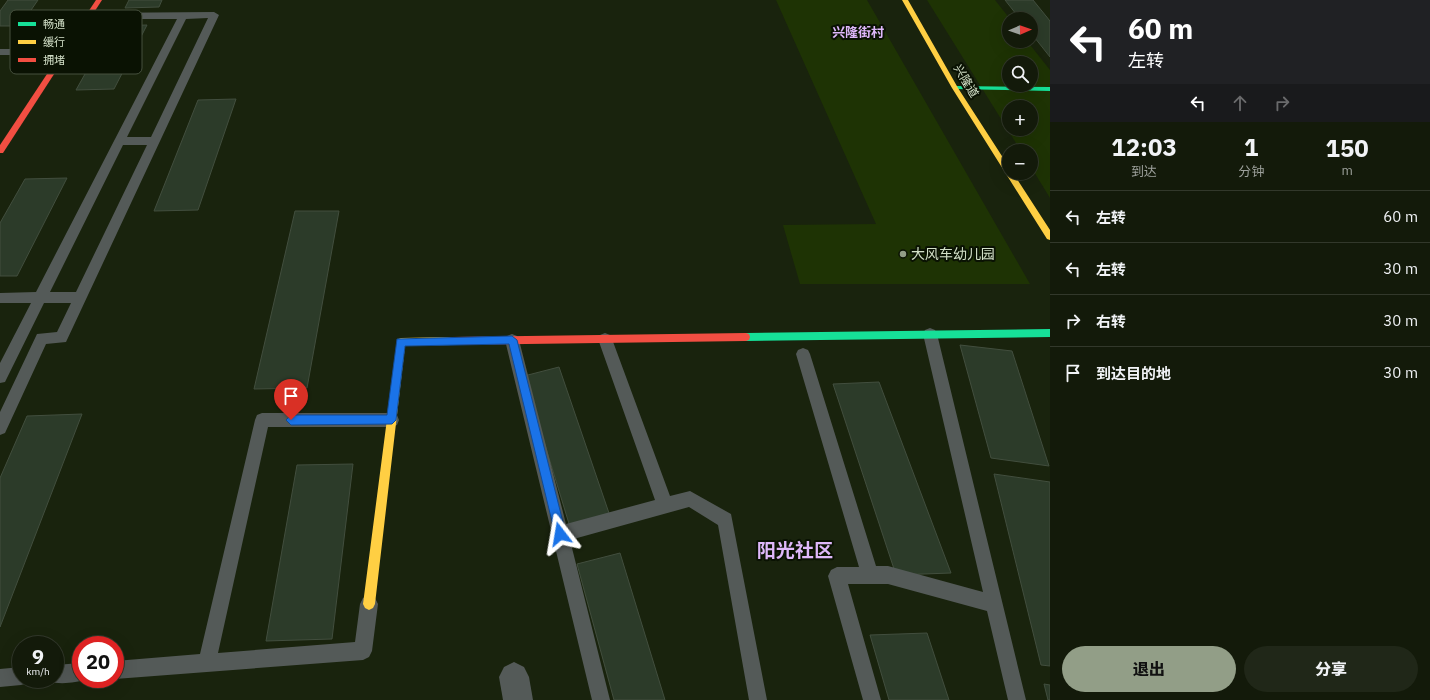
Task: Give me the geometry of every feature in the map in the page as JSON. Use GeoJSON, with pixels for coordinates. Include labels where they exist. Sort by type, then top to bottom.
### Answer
{"type":"FeatureCollection","features":[{"type":"Feature","properties":{"kind":"street"},"geometry":{"type":"LineString","coordinates":[[92,10],[99,0]]}},
{"type":"Feature","properties":{"kind":"street","name":"兴隆道"},"geometry":{"type":"LineString","coordinates":[[905,0],[955,88],[1002,162]]}},
{"type":"Feature","properties":{"kind":"street"},"geometry":{"type":"LineString","coordinates":[[0,151],[51,74]]}},
{"type":"Feature","properties":{"kind":"street"},"geometry":{"type":"LineString","coordinates":[[955,88],[1050,89]]}},
{"type":"Feature","properties":{"kind":"street","name":"兴隆道"},"geometry":{"type":"LineString","coordinates":[[1013,180],[1050,237]]}},
{"type":"Feature","properties":{"kind":"street"},"geometry":{"type":"LineString","coordinates":[[369,604],[401,342],[1050,332]]}},
{"type":"Feature","properties":{"kind":"lane"},"geometry":{"type":"LineString","coordinates":[[20,339],[61,338],[214,16],[142,16]]}},
{"type":"Feature","properties":{"kind":"lane"},"geometry":{"type":"LineString","coordinates":[[0,377],[183,16]]}},
{"type":"Feature","properties":{"kind":"lane"},"geometry":{"type":"LineString","coordinates":[[120,140],[154,141]]}},
{"type":"Feature","properties":{"kind":"lane"},"geometry":{"type":"LineString","coordinates":[[0,298],[80,297]]}},
{"type":"Feature","properties":{"kind":"lane"},"geometry":{"type":"LineString","coordinates":[[930,334],[1018,700]]}},
{"type":"Feature","properties":{"kind":"lane"},"geometry":{"type":"LineString","coordinates":[[0,428],[42,338]]}},
{"type":"Feature","properties":{"kind":"lane"},"geometry":{"type":"LineString","coordinates":[[605,339],[664,506]]}},
{"type":"Feature","properties":{"kind":"lane"},"geometry":{"type":"LineString","coordinates":[[512,340],[601,700]]}},
{"type":"Feature","properties":{"kind":"lane"},"geometry":{"type":"LineString","coordinates":[[803,354],[870,575]]}},
{"type":"Feature","properties":{"kind":"lane"},"geometry":{"type":"LineString","coordinates":[[207,663],[262,420],[392,420]]}},
{"type":"Feature","properties":{"kind":"lane"},"geometry":{"type":"LineString","coordinates":[[560,534],[690,499],[725,520],[758,700]]}},
{"type":"Feature","properties":{"kind":"lane"},"geometry":{"type":"LineString","coordinates":[[872,700],[837,576],[888,575],[995,604]]}},
{"type":"Feature","properties":{"kind":"lane"},"geometry":{"type":"LineString","coordinates":[[124,669],[363,651],[369,604]]}},
{"type":"Feature","properties":{"kind":"lane"},"geometry":{"type":"LineString","coordinates":[[0,678],[12,677]]}},
{"type":"Feature","properties":{"kind":"shaded area"},"geometry":{"type":"Polygon","coordinates":[[[776,0],[867,0],[1030,284],[800,284],[783,225],[876,224],[776,0]]]}},
{"type":"Feature","properties":{"kind":"shaded area"},"geometry":{"type":"Polygon","coordinates":[[[927,0],[995,0],[1004,12],[1002,12],[1002,48],[1033,48],[1050,70],[1050,198],[1038,178],[1038,144],[1017,144],[1012,136],[1038,136],[1038,100],[1002,100],[1002,120],[927,0]]]}},
{"type":"Feature","properties":{"kind":"building"},"geometry":{"type":"Polygon","coordinates":[[[8,0],[38,0],[31,10],[10,10],[10,26],[0,26],[0,11],[8,0]]]}},
{"type":"Feature","properties":{"kind":"building"},"geometry":{"type":"Polygon","coordinates":[[[129,0],[162,0],[159,7],[125,8],[129,0]]]}},
{"type":"Feature","properties":{"kind":"building"},"geometry":{"type":"Polygon","coordinates":[[[1005,0],[1033,0],[1050,21],[1050,57],[1038,42],[1038,12],[1014,12],[1005,0]]]}},
{"type":"Feature","properties":{"kind":"building"},"geometry":{"type":"Polygon","coordinates":[[[142,25],[147,25],[142,35],[142,25]]]}},
{"type":"Feature","properties":{"kind":"building"},"geometry":{"type":"Polygon","coordinates":[[[85,74],[122,74],[114,89],[76,90],[85,74]]]}},
{"type":"Feature","properties":{"kind":"building"},"geometry":{"type":"Polygon","coordinates":[[[236,99],[198,210],[154,211],[198,100],[236,99]]]}},
{"type":"Feature","properties":{"kind":"building"},"geometry":{"type":"Polygon","coordinates":[[[67,178],[17,276],[0,276],[0,223],[25,179],[67,178]]]}},
{"type":"Feature","properties":{"kind":"building"},"geometry":{"type":"Polygon","coordinates":[[[295,211],[339,211],[307,388],[254,389],[295,211]]]}},
{"type":"Feature","properties":{"kind":"building"},"geometry":{"type":"Polygon","coordinates":[[[960,345],[1012,351],[1049,466],[991,458],[960,345]]]}},
{"type":"Feature","properties":{"kind":"building"},"geometry":{"type":"Polygon","coordinates":[[[559,367],[610,516],[570,527],[524,376],[559,367]]]}},
{"type":"Feature","properties":{"kind":"building"},"geometry":{"type":"Polygon","coordinates":[[[879,382],[951,573],[896,575],[833,384],[879,382]]]}},
{"type":"Feature","properties":{"kind":"building"},"geometry":{"type":"Polygon","coordinates":[[[82,414],[0,627],[0,478],[27,416],[82,414]]]}},
{"type":"Feature","properties":{"kind":"building"},"geometry":{"type":"Polygon","coordinates":[[[353,464],[332,639],[266,641],[297,465],[353,464]]]}},
{"type":"Feature","properties":{"kind":"building"},"geometry":{"type":"Polygon","coordinates":[[[994,474],[1050,482],[1050,666],[1041,665],[994,474]]]}},
{"type":"Feature","properties":{"kind":"building"},"geometry":{"type":"Polygon","coordinates":[[[620,553],[665,700],[614,700],[577,564],[620,553]]]}},
{"type":"Feature","properties":{"kind":"building"},"geometry":{"type":"Polygon","coordinates":[[[927,633],[949,700],[889,700],[870,635],[927,633]]]}},
{"type":"Feature","properties":{"kind":"building"},"geometry":{"type":"Polygon","coordinates":[[[1044,684],[1050,685],[1050,700],[1048,700],[1044,684]]]}},
{"type":"Feature","properties":{"kind":"traffic: fast"},"geometry":{"type":"LineString","coordinates":[[955,88],[1050,89]]}},
{"type":"Feature","properties":{"kind":"traffic: fast"},"geometry":{"type":"LineString","coordinates":[[746,337],[1050,333]]}},
{"type":"Feature","properties":{"kind":"traffic: slow"},"geometry":{"type":"LineString","coordinates":[[905,0],[955,88],[1002,162]]}},
{"type":"Feature","properties":{"kind":"traffic: slow"},"geometry":{"type":"LineString","coordinates":[[1013,180],[1050,237]]}},
{"type":"Feature","properties":{"kind":"traffic: slow"},"geometry":{"type":"LineString","coordinates":[[369,604],[401,342],[451,341]]}},
{"type":"Feature","properties":{"kind":"traffic: jam"},"geometry":{"type":"LineString","coordinates":[[92,10],[99,0]]}},
{"type":"Feature","properties":{"kind":"traffic: jam"},"geometry":{"type":"LineString","coordinates":[[0,151],[50,74]]}},
{"type":"Feature","properties":{"kind":"traffic: jam"},"geometry":{"type":"LineString","coordinates":[[451,341],[746,337]]}},
{"type":"Feature","properties":{"kind":"place","name":"大风车幼儿园"},"geometry":{"type":"Point","coordinates":[903,254]}},
{"type":"Feature","properties":{"kind":"district","name":"兴隆街村"},"geometry":{"type":"Point","coordinates":[858,32]}},
{"type":"Feature","properties":{"kind":"district","name":"阳光社区"},"geometry":{"type":"Point","coordinates":[795,550]}},
{"type":"Feature","properties":{"kind":"route"},"geometry":{"type":"LineString","coordinates":[[291,420],[392,420],[401,342],[512,340],[560,534]]}}]}
